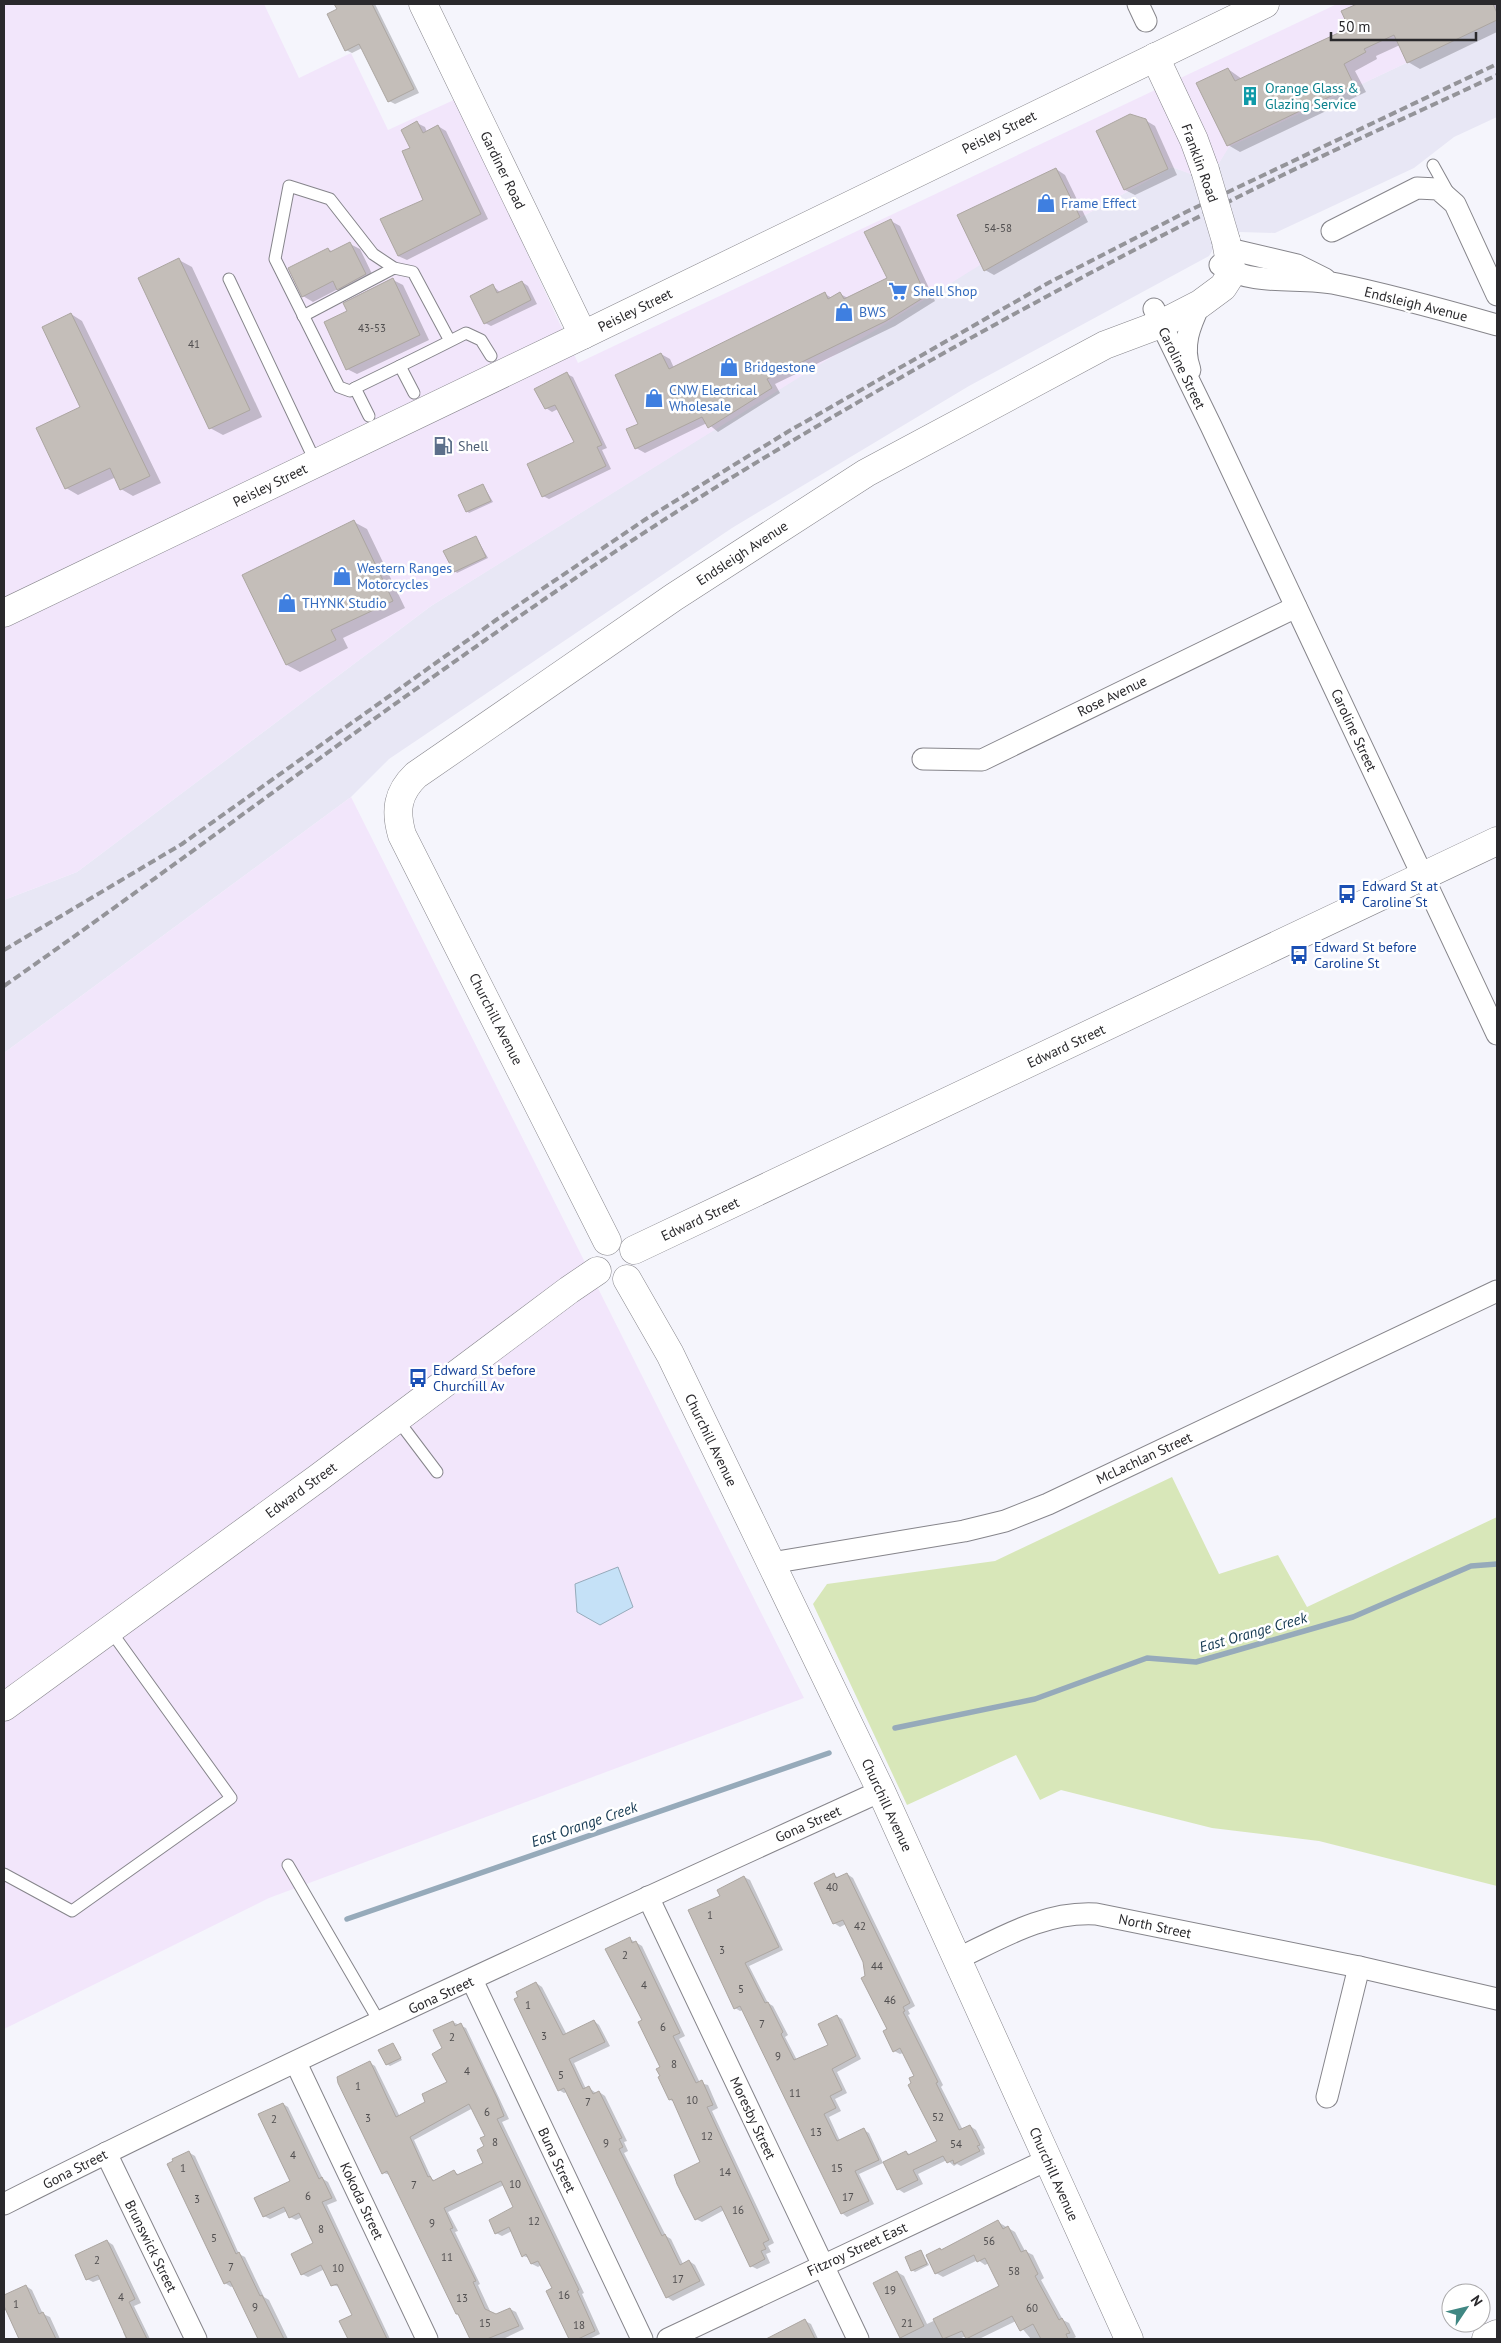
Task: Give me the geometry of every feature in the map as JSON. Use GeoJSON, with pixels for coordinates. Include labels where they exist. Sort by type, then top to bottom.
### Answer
{"type":"FeatureCollection","features":[{"type":"Feature","properties":{"kind":"street","name":"Gardiner Road"},"geometry":{"type":"LineString","coordinates":[[424,4],[583,335]]}},
{"type":"Feature","properties":{"kind":"street","name":"Peisley Street"},"geometry":{"type":"LineString","coordinates":[[4,613],[1265,4]]}},
{"type":"Feature","properties":{"kind":"street","name":"Franklin Road"},"geometry":{"type":"LineString","coordinates":[[1155,57],[1194,140],[1205,170],[1227,257]]}},
{"type":"Feature","properties":{"kind":"street"},"geometry":{"type":"LineString","coordinates":[[1332,231],[1417,188],[1438,189],[1455,204],[1497,295]]}},
{"type":"Feature","properties":{"kind":"street","name":"Endsleigh Avenue"},"geometry":{"type":"LineString","coordinates":[[1157,317],[1200,304],[1223,287],[1227,257]]}},
{"type":"Feature","properties":{"kind":"street","name":"Endsleigh Avenue"},"geometry":{"type":"LineString","coordinates":[[401,794],[406,785],[416,775],[674,597],[866,473],[1157,317],[1197,285],[1227,257],[1297,265],[1334,283],[1497,325]]}},
{"type":"Feature","properties":{"kind":"street","name":"Caroline Street"},"geometry":{"type":"LineString","coordinates":[[1200,304],[1188,328],[1185,345],[1188,366],[1211,426]]}},
{"type":"Feature","properties":{"kind":"street","name":"Caroline Street"},"geometry":{"type":"LineString","coordinates":[[1157,317],[1211,426],[1497,1034]]}},
{"type":"Feature","properties":{"kind":"street","name":"Rose Avenue"},"geometry":{"type":"LineString","coordinates":[[923,758],[982,760],[1296,607]]}},
{"type":"Feature","properties":{"kind":"street","name":"Churchill Avenue"},"geometry":{"type":"LineString","coordinates":[[401,794],[397,807],[402,835],[607,1242]]}},
{"type":"Feature","properties":{"kind":"street","name":"Edward Street"},"geometry":{"type":"LineString","coordinates":[[634,1250],[1497,841]]}},
{"type":"Feature","properties":{"kind":"street"},"geometry":{"type":"LineString","coordinates":[[613,1240],[626,1242],[634,1250],[637,1256],[636,1270],[627,1279],[620,1282],[607,1280],[597,1271],[595,1264],[597,1251],[607,1242],[613,1240]]}},
{"type":"Feature","properties":{"kind":"street","name":"Edward Street"},"geometry":{"type":"LineString","coordinates":[[4,1707],[597,1271]]}},
{"type":"Feature","properties":{"kind":"street","name":"Churchill Avenue"},"geometry":{"type":"LineString","coordinates":[[627,1279],[670,1354],[881,1791],[1129,2339]]}},
{"type":"Feature","properties":{"kind":"street","name":"McLachlan Street"},"geometry":{"type":"LineString","coordinates":[[771,1563],[923,1540],[1005,1522],[1057,1500],[1497,1291]]}},
{"type":"Feature","properties":{"kind":"street","name":"Gona Street"},"geometry":{"type":"LineString","coordinates":[[4,2204],[106,2153],[380,2023],[648,1897],[881,1791]]}},
{"type":"Feature","properties":{"kind":"street","name":"Moresby Street"},"geometry":{"type":"LineString","coordinates":[[648,1897],[858,2339]]}},
{"type":"Feature","properties":{"kind":"street","name":"North Street"},"geometry":{"type":"LineString","coordinates":[[957,1959],[1029,1925],[1053,1917],[1079,1913],[1115,1917],[1359,1967],[1497,1999]]}},
{"type":"Feature","properties":{"kind":"street"},"geometry":{"type":"LineString","coordinates":[[1327,2097],[1359,1967]]}},
{"type":"Feature","properties":{"kind":"street","name":"Buna Street"},"geometry":{"type":"LineString","coordinates":[[472,1980],[642,2339]]}},
{"type":"Feature","properties":{"kind":"street","name":"Kokoda Street"},"geometry":{"type":"LineString","coordinates":[[296,2063],[427,2339]]}},
{"type":"Feature","properties":{"kind":"street","name":"Brunswick Street"},"geometry":{"type":"LineString","coordinates":[[106,2153],[196,2339]]}},
{"type":"Feature","properties":{"kind":"street","name":"Fitzroy Street East"},"geometry":{"type":"LineString","coordinates":[[668,2339],[1047,2160]]}},
{"type":"Feature","properties":{"kind":"street"},"geometry":{"type":"LineString","coordinates":[[1486,2339],[1497,2334]]}},
{"type":"Feature","properties":{"kind":"lane"},"geometry":{"type":"LineString","coordinates":[[1433,165],[1455,204]]}},
{"type":"Feature","properties":{"kind":"lane"},"geometry":{"type":"LineString","coordinates":[[450,341],[413,272],[394,268],[373,254],[330,200],[289,186],[275,259],[339,388],[350,391],[355,388],[400,366],[450,341],[466,333],[481,340],[492,356]]}},
{"type":"Feature","properties":{"kind":"lane"},"geometry":{"type":"LineString","coordinates":[[303,316],[394,268]]}},
{"type":"Feature","properties":{"kind":"lane"},"geometry":{"type":"LineString","coordinates":[[229,279],[316,463]]}},
{"type":"Feature","properties":{"kind":"lane"},"geometry":{"type":"LineString","coordinates":[[400,366],[414,392]]}},
{"type":"Feature","properties":{"kind":"lane"},"geometry":{"type":"LineString","coordinates":[[355,388],[370,416]]}},
{"type":"Feature","properties":{"kind":"lane"},"geometry":{"type":"LineString","coordinates":[[397,1419],[437,1472]]}},
{"type":"Feature","properties":{"kind":"lane"},"geometry":{"type":"LineString","coordinates":[[4,1874],[72,1911],[231,1798],[110,1630]]}},
{"type":"Feature","properties":{"kind":"lane"},"geometry":{"type":"LineString","coordinates":[[288,1865],[380,2023]]}},
{"type":"Feature","properties":{"kind":"shaded area"},"geometry":{"type":"Polygon","coordinates":[[[4,4],[264,4],[299,78],[351,53],[388,130],[456,99],[578,363],[1337,4],[1497,4],[1497,20],[1229,147],[1219,163],[1193,175],[1172,167],[984,271],[980,265],[431,606],[77,872],[4,900],[4,4]]]}},
{"type":"Feature","properties":{"kind":"shaded area"},"geometry":{"type":"Polygon","coordinates":[[[1497,20],[1497,117],[1454,137],[1414,168],[1275,233],[1240,232],[1215,246],[1209,256],[969,386],[732,528],[389,759],[351,797],[4,1053],[4,900],[77,872],[431,606],[980,264],[984,271],[1172,167],[1194,175],[1219,163],[1228,147],[1497,20]]]}},
{"type":"Feature","properties":{"kind":"shaded area"},"geometry":{"type":"Polygon","coordinates":[[[351,797],[804,1698],[269,1898],[4,2029],[4,1053],[351,797]]]}},
{"type":"Feature","properties":{"kind":"green space"},"geometry":{"type":"Polygon","coordinates":[[[1172,1477],[1219,1574],[1278,1555],[1307,1607],[1497,1517],[1497,1886],[1319,1841],[1212,1828],[1061,1790],[1040,1800],[1016,1755],[907,1805],[813,1604],[827,1584],[995,1561],[1172,1477]]]}},
{"type":"Feature","properties":{"kind":"water"},"geometry":{"type":"Polygon","coordinates":[[[618,1567],[633,1607],[600,1625],[577,1612],[575,1584],[618,1567]]]}},
{"type":"Feature","properties":{"kind":"building"},"geometry":{"type":"Polygon","coordinates":[[[334,4],[372,4],[414,89],[388,102],[359,44],[345,51],[327,14],[337,9],[334,4]]]}},
{"type":"Feature","properties":{"kind":"building"},"geometry":{"type":"Polygon","coordinates":[[[1357,4],[1493,4],[1497,13],[1497,20],[1407,63],[1394,35],[1364,49],[1366,52],[1344,64],[1354,85],[1227,146],[1196,83],[1228,68],[1235,81],[1349,28],[1341,11],[1357,4]]]}},
{"type":"Feature","properties":{"kind":"building"},"geometry":{"type":"Polygon","coordinates":[[[1130,114],[1146,119],[1168,169],[1124,190],[1096,131],[1130,114]]]}},
{"type":"Feature","properties":{"kind":"building"},"geometry":{"type":"Polygon","coordinates":[[[417,121],[423,133],[438,125],[481,214],[398,256],[380,219],[423,200],[402,151],[410,148],[401,130],[417,121]]]}},
{"type":"Feature","properties":{"kind":"building"},"geometry":{"type":"Polygon","coordinates":[[[1056,168],[1080,217],[984,271],[957,215],[1056,168]]]}},
{"type":"Feature","properties":{"kind":"building"},"geometry":{"type":"Polygon","coordinates":[[[891,219],[926,296],[886,321],[767,379],[772,388],[708,428],[702,417],[635,449],[626,429],[638,424],[615,375],[661,353],[669,369],[825,292],[828,299],[840,292],[844,299],[887,278],[864,232],[891,219]]]}},
{"type":"Feature","properties":{"kind":"building"},"geometry":{"type":"Polygon","coordinates":[[[350,242],[366,274],[337,290],[333,281],[302,297],[288,268],[328,248],[330,252],[350,242]]]}},
{"type":"Feature","properties":{"kind":"building"},"geometry":{"type":"Polygon","coordinates":[[[179,258],[250,410],[209,429],[138,278],[179,258]]]}},
{"type":"Feature","properties":{"kind":"building"},"geometry":{"type":"Polygon","coordinates":[[[393,278],[420,335],[346,370],[324,322],[347,311],[343,303],[393,278]]]}},
{"type":"Feature","properties":{"kind":"building"},"geometry":{"type":"Polygon","coordinates":[[[522,281],[531,300],[484,324],[470,296],[493,284],[497,293],[522,281]]]}},
{"type":"Feature","properties":{"kind":"building"},"geometry":{"type":"Polygon","coordinates":[[[71,313],[150,476],[120,490],[110,468],[65,489],[36,428],[80,407],[42,327],[71,313]]]}},
{"type":"Feature","properties":{"kind":"building"},"geometry":{"type":"Polygon","coordinates":[[[567,372],[602,445],[597,447],[606,466],[542,497],[527,464],[574,442],[555,405],[545,409],[534,389],[567,372]]]}},
{"type":"Feature","properties":{"kind":"building"},"geometry":{"type":"Polygon","coordinates":[[[483,484],[491,501],[466,512],[458,495],[483,484]]]}},
{"type":"Feature","properties":{"kind":"building"},"geometry":{"type":"Polygon","coordinates":[[[354,520],[393,601],[331,630],[336,640],[286,665],[242,575],[354,520]]]}},
{"type":"Feature","properties":{"kind":"building"},"geometry":{"type":"Polygon","coordinates":[[[476,536],[486,557],[454,572],[443,551],[476,536]]]}},
{"type":"Feature","properties":{"kind":"building"},"geometry":{"type":"Polygon","coordinates":[[[834,1873],[836,1878],[847,1873],[910,2003],[903,2007],[905,2011],[903,2012],[938,2082],[936,2083],[959,2130],[970,2125],[980,2145],[977,2146],[980,2151],[954,2164],[953,2160],[947,2163],[943,2156],[913,2170],[918,2180],[897,2190],[883,2162],[906,2151],[908,2155],[937,2141],[908,2085],[911,2083],[909,2078],[914,2076],[900,2048],[893,2052],[883,2031],[887,2029],[861,1978],[865,1976],[863,1962],[843,1920],[833,1924],[814,1883],[834,1873]]]}},
{"type":"Feature","properties":{"kind":"building"},"geometry":{"type":"Polygon","coordinates":[[[744,1876],[779,1947],[745,1963],[765,2003],[768,2002],[794,2060],[828,2045],[818,2024],[837,2015],[856,2056],[832,2069],[842,2090],[830,2096],[836,2108],[824,2114],[837,2141],[864,2128],[879,2160],[855,2171],[869,2201],[841,2214],[740,2006],[734,2009],[688,1910],[720,1896],[717,1890],[744,1876]]]}},
{"type":"Feature","properties":{"kind":"building"},"geometry":{"type":"Polygon","coordinates":[[[630,1937],[632,1943],[636,1941],[680,2033],[673,2036],[696,2083],[702,2080],[713,2105],[707,2107],[769,2240],[763,2243],[766,2249],[761,2251],[765,2259],[750,2267],[721,2206],[695,2220],[677,2184],[674,2175],[700,2162],[672,2099],[669,2100],[658,2077],[660,2076],[656,2069],[660,2067],[638,2022],[642,2020],[605,1949],[630,1937]]]}},
{"type":"Feature","properties":{"kind":"building"},"geometry":{"type":"Polygon","coordinates":[[[536,1982],[563,2035],[594,2020],[605,2042],[569,2059],[583,2089],[589,2086],[593,2094],[599,2091],[622,2138],[619,2139],[623,2147],[619,2149],[662,2236],[665,2234],[680,2265],[689,2260],[700,2281],[666,2298],[564,2088],[558,2091],[514,1999],[518,1997],[516,1992],[536,1982]]]}},
{"type":"Feature","properties":{"kind":"building"},"geometry":{"type":"Polygon","coordinates":[[[453,2021],[455,2026],[461,2023],[504,2116],[497,2119],[579,2290],[577,2291],[595,2331],[578,2339],[569,2339],[546,2291],[552,2288],[538,2261],[531,2264],[526,2254],[522,2257],[509,2227],[495,2234],[489,2220],[513,2207],[501,2181],[444,2208],[453,2228],[450,2229],[476,2281],[473,2282],[485,2309],[496,2314],[510,2308],[519,2326],[487,2339],[470,2339],[458,2314],[456,2314],[387,2171],[382,2174],[338,2083],[337,2077],[370,2061],[396,2117],[425,2102],[422,2094],[447,2082],[432,2054],[442,2048],[433,2030],[453,2021]],[[469,2104],[410,2137],[428,2177],[430,2176],[433,2181],[454,2170],[457,2175],[483,2163],[477,2150],[484,2146],[480,2138],[485,2136],[469,2104]]]}},
{"type":"Feature","properties":{"kind":"building"},"geometry":{"type":"Polygon","coordinates":[[[393,2043],[401,2058],[386,2065],[378,2050],[393,2043]]]}},
{"type":"Feature","properties":{"kind":"building"},"geometry":{"type":"Polygon","coordinates":[[[283,2103],[319,2179],[322,2177],[332,2198],[322,2202],[387,2339],[348,2339],[339,2321],[352,2315],[337,2284],[331,2286],[321,2265],[301,2275],[291,2254],[313,2243],[299,2213],[289,2218],[284,2207],[263,2217],[254,2198],[290,2181],[258,2114],[283,2103]]]}},
{"type":"Feature","properties":{"kind":"building"},"geometry":{"type":"Polygon","coordinates":[[[189,2151],[236,2254],[239,2252],[260,2296],[262,2295],[284,2339],[258,2339],[230,2281],[224,2284],[167,2164],[173,2161],[172,2159],[189,2151]]]}},
{"type":"Feature","properties":{"kind":"building"},"geometry":{"type":"Polygon","coordinates":[[[998,2220],[1003,2229],[1008,2226],[1021,2252],[1026,2250],[1038,2274],[1035,2276],[1059,2320],[1062,2318],[1070,2333],[1066,2334],[1068,2339],[1041,2339],[1033,2324],[1020,2331],[1012,2316],[966,2339],[962,2331],[943,2339],[933,2319],[999,2286],[985,2258],[977,2262],[974,2255],[935,2274],[926,2255],[940,2248],[941,2250],[998,2220]]]}},
{"type":"Feature","properties":{"kind":"building"},"geometry":{"type":"Polygon","coordinates":[[[107,2240],[135,2299],[129,2302],[147,2339],[127,2339],[98,2275],[86,2280],[75,2255],[107,2240]]]}},
{"type":"Feature","properties":{"kind":"building"},"geometry":{"type":"Polygon","coordinates":[[[921,2250],[927,2264],[911,2271],[905,2257],[921,2250]]]}},
{"type":"Feature","properties":{"kind":"building"},"geometry":{"type":"Polygon","coordinates":[[[897,2271],[924,2326],[900,2338],[873,2283],[897,2271]]]}},
{"type":"Feature","properties":{"kind":"building"},"geometry":{"type":"Polygon","coordinates":[[[26,2285],[39,2314],[43,2312],[56,2339],[19,2339],[4,2306],[4,2295],[26,2285]]]}},
{"type":"Feature","properties":{"kind":"building"},"geometry":{"type":"Polygon","coordinates":[[[805,2319],[815,2339],[766,2339],[805,2319]]]}},
{"type":"Feature","properties":{"kind":"waterway","name":"East Orange Creek"},"geometry":{"type":"LineString","coordinates":[[895,1728],[1035,1699],[1147,1658],[1196,1662],[1353,1617],[1471,1566],[1497,1564]]}},
{"type":"Feature","properties":{"kind":"waterway","name":"East Orange Creek"},"geometry":{"type":"LineString","coordinates":[[347,1919],[829,1753]]}},
{"type":"Feature","properties":{"kind":"railway"},"geometry":{"type":"LineString","coordinates":[[4,950],[182,844],[496,620],[646,519],[789,431],[1050,282],[1186,212],[1497,64]]}},
{"type":"Feature","properties":{"kind":"railway"},"geometry":{"type":"LineString","coordinates":[[4,986],[424,683],[594,566],[749,467],[958,345],[1170,231],[1274,179],[1497,75]]}},
{"type":"Feature","properties":{"kind":"place","name":"Orange Glass & Glazing Service"},"geometry":{"type":"Point","coordinates":[1250,96]}},
{"type":"Feature","properties":{"kind":"place","name":"Frame Effect"},"geometry":{"type":"Point","coordinates":[1046,203]}},
{"type":"Feature","properties":{"kind":"place","name":"Shell Shop"},"geometry":{"type":"Point","coordinates":[898,291]}},
{"type":"Feature","properties":{"kind":"place","name":"BWS"},"geometry":{"type":"Point","coordinates":[844,312]}},
{"type":"Feature","properties":{"kind":"place","name":"Bridgestone"},"geometry":{"type":"Point","coordinates":[729,367]}},
{"type":"Feature","properties":{"kind":"place","name":"CNW Electrical Wholesale"},"geometry":{"type":"Point","coordinates":[654,398]}},
{"type":"Feature","properties":{"kind":"place","name":"Shell"},"geometry":{"type":"Point","coordinates":[443,446]}},
{"type":"Feature","properties":{"kind":"place","name":"Western Ranges Motorcycles"},"geometry":{"type":"Point","coordinates":[342,576]}},
{"type":"Feature","properties":{"kind":"place","name":"THYNK Studio"},"geometry":{"type":"Point","coordinates":[287,603]}},
{"type":"Feature","properties":{"kind":"place","name":"Edward St at Caroline St"},"geometry":{"type":"Point","coordinates":[1347,894]}},
{"type":"Feature","properties":{"kind":"place","name":"Edward St before Caroline St"},"geometry":{"type":"Point","coordinates":[1299,955]}},
{"type":"Feature","properties":{"kind":"place","name":"Edward St before Churchill Av"},"geometry":{"type":"Point","coordinates":[418,1378]}}]}
